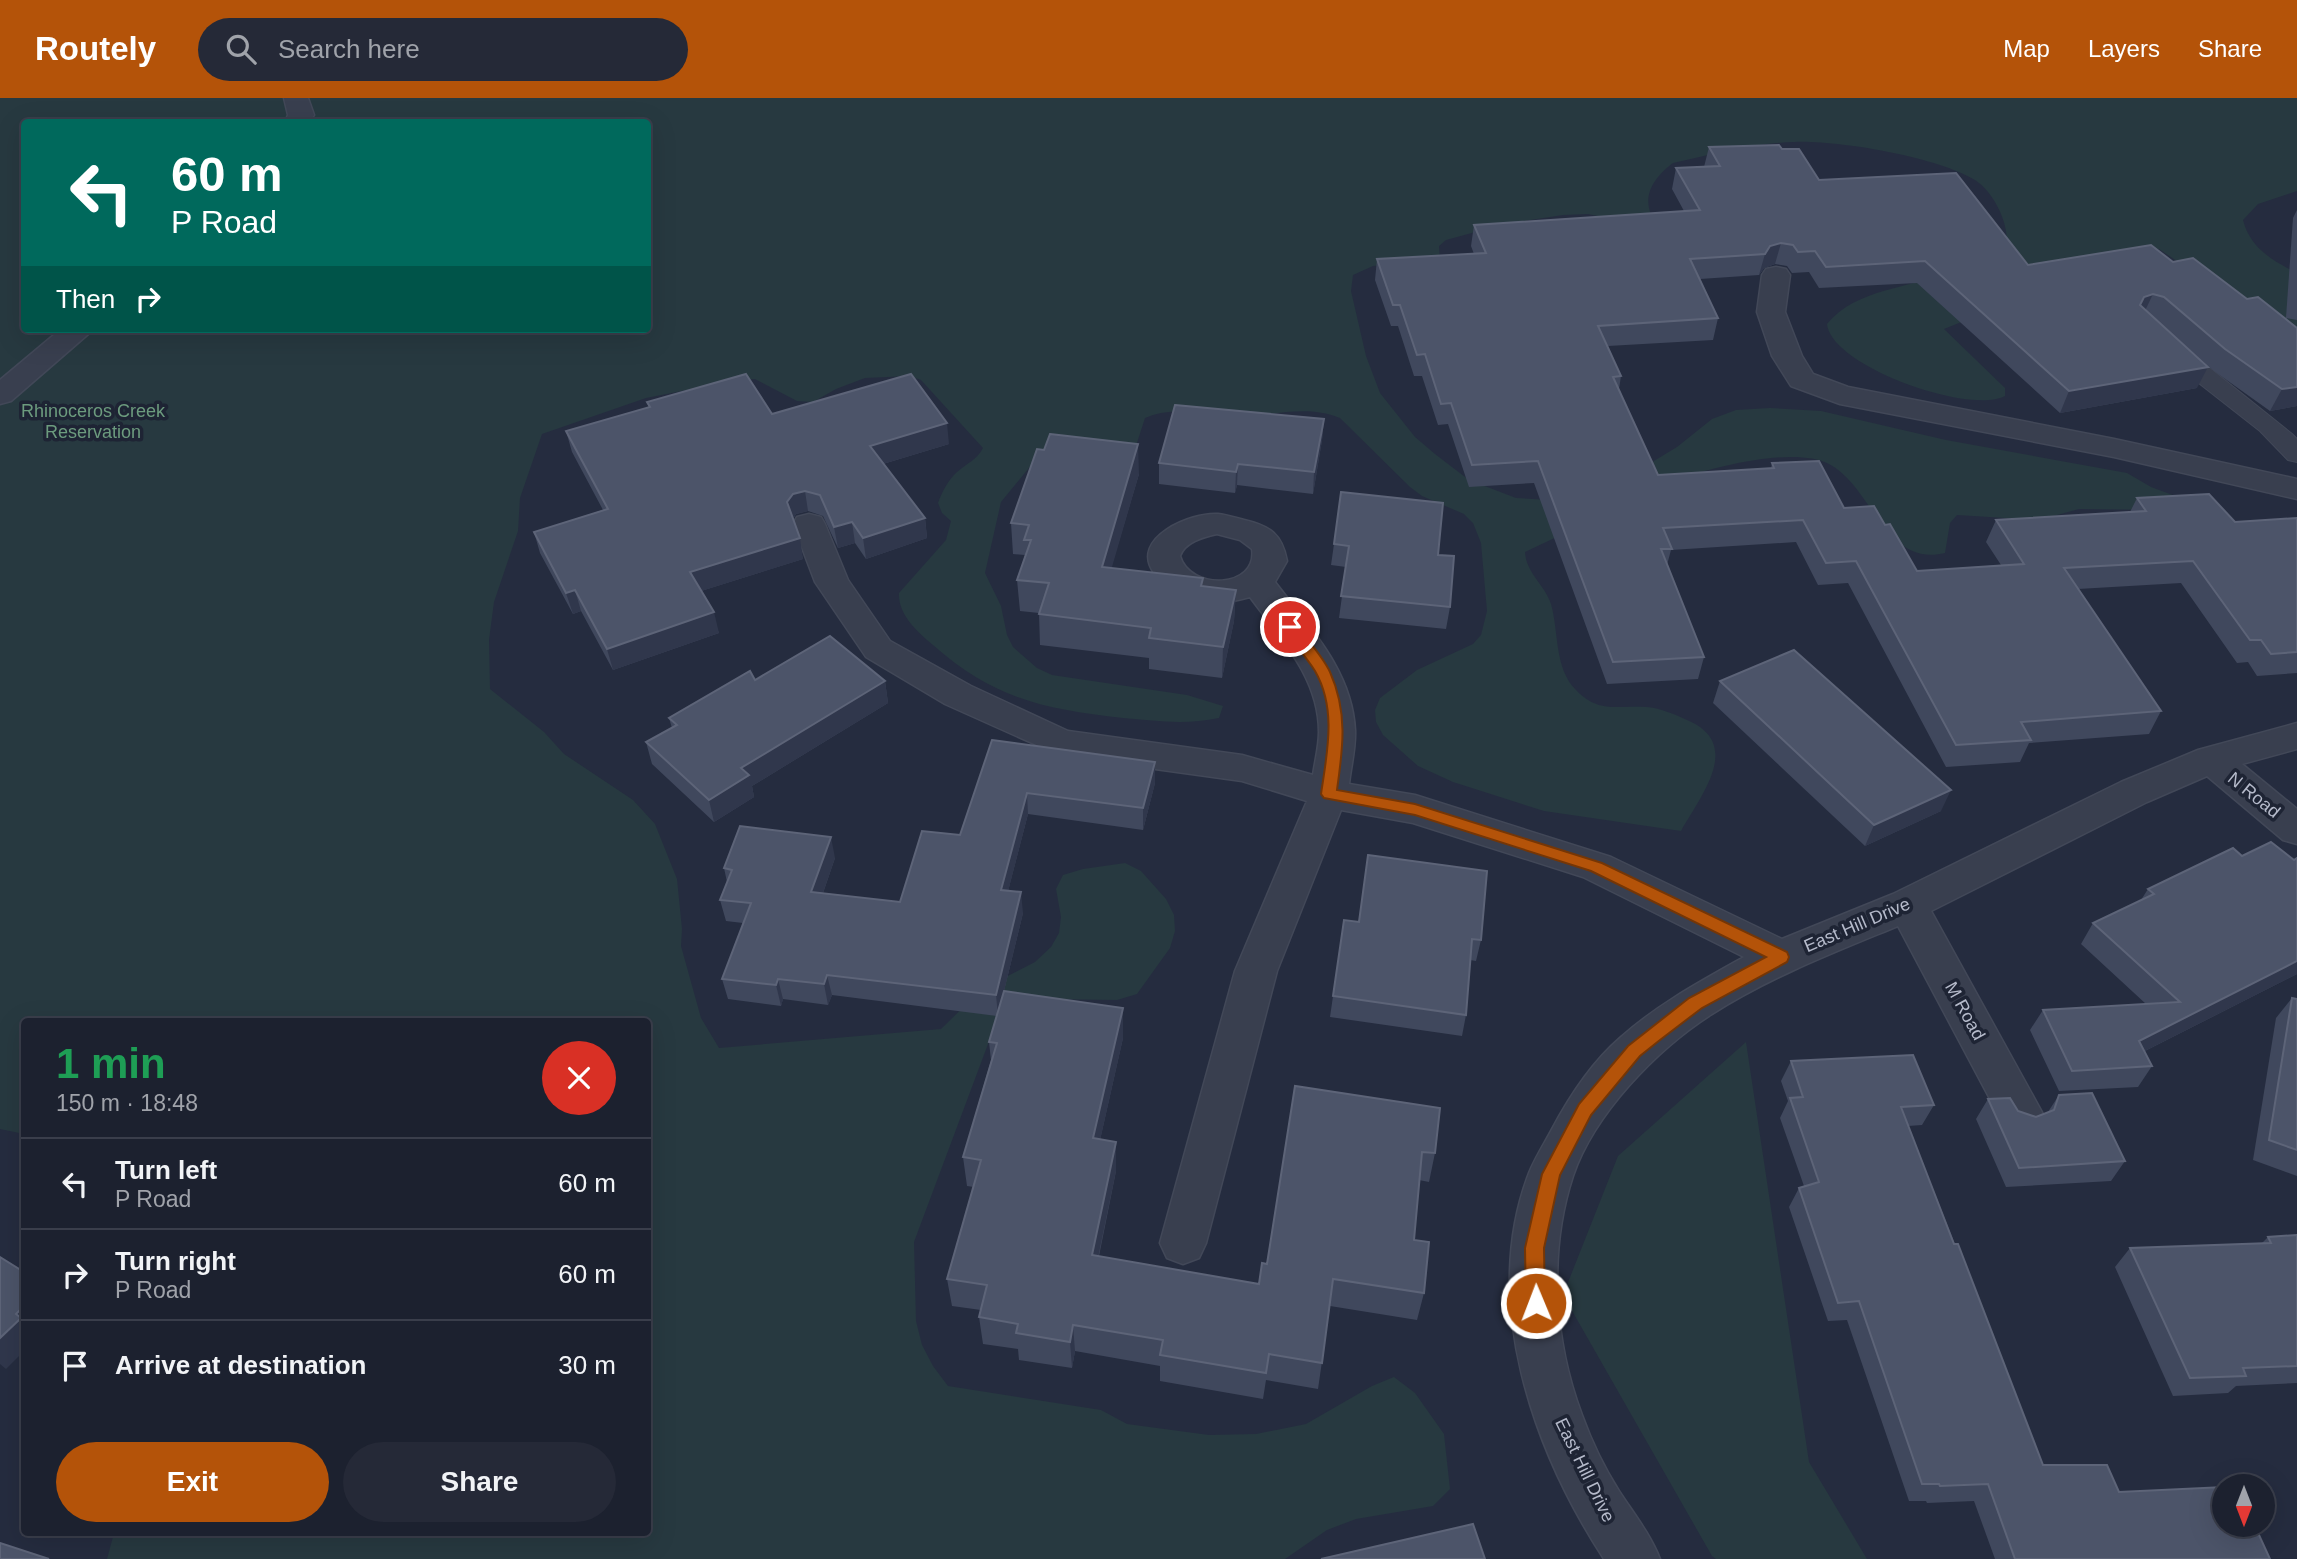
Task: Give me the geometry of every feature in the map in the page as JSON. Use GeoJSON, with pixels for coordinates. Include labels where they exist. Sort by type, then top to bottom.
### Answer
{"type":"FeatureCollection","features":[{"type":"Feature","properties":{"kind":"street"},"geometry":{"type":"LineString","coordinates":[[296,98],[301,115],[299,119]]}},
{"type":"Feature","properties":{"kind":"street"},"geometry":{"type":"LineString","coordinates":[[1776,275],[1771,312],[1787,356],[1802,380],[1840,395],[2114,448],[2297,489]]}},
{"type":"Feature","properties":{"kind":"street"},"geometry":{"type":"LineString","coordinates":[[0,395],[74,333]]}},
{"type":"Feature","properties":{"kind":"street"},"geometry":{"type":"LineString","coordinates":[[809,524],[832,582],[878,649],[958,695],[1060,743],[1242,768],[1329,794],[1415,809],[1597,867],[1781,957]]}},
{"type":"Feature","properties":{"kind":"street"},"geometry":{"type":"LineString","coordinates":[[1183,1243],[1256,971],[1329,794],[1337,732],[1333,701],[1322,671],[1257,582]]}},
{"type":"Feature","properties":{"kind":"street","name":"East Hill Drive"},"geometry":{"type":"LineString","coordinates":[[1634,1559],[1599,1506],[1558,1419],[1536,1331],[1534,1248],[1551,1174],[1585,1109],[1634,1051],[1696,1003],[1781,957],[1907,905],[2134,792],[2211,759],[2297,736]]}},
{"type":"Feature","properties":{"kind":"street","name":"N Road"},"geometry":{"type":"LineString","coordinates":[[2211,759],[2297,830]]}},
{"type":"Feature","properties":{"kind":"street","name":"M Road"},"geometry":{"type":"LineString","coordinates":[[1907,905],[2022,1116]]}},
{"type":"Feature","properties":{"kind":"lane"},"geometry":{"type":"LineString","coordinates":[[2154,334],[2203,378],[2276,430],[2297,454]]}},
{"type":"Feature","properties":{"kind":"green space","name":"Rhinoceros Creek Reservation"},"geometry":{"type":"Polygon","coordinates":[[[0,98],[2297,98],[2297,191],[2258,204],[2243,220],[2257,246],[2271,258],[2297,273],[2297,328],[2279,314],[2224,293],[2159,249],[2082,259],[1984,313],[1944,329],[2005,388],[2005,396],[1987,400],[1963,399],[1934,393],[1876,370],[1851,356],[1834,340],[1827,324],[1853,303],[1950,271],[2007,239],[1997,206],[1982,185],[1958,172],[1913,157],[1861,147],[1813,142],[1779,143],[1718,153],[1673,163],[1662,173],[1653,185],[1648,199],[1651,214],[1602,217],[1588,214],[1563,215],[1505,224],[1446,240],[1439,246],[1440,261],[1373,266],[1353,275],[1351,291],[1366,356],[1380,393],[1415,437],[1435,454],[1469,480],[1516,498],[1550,500],[1634,473],[1677,447],[1712,419],[1736,410],[1770,408],[1821,411],[1946,440],[2127,473],[2151,487],[2186,500],[2167,510],[2079,509],[2039,520],[1957,515],[1950,523],[1945,553],[1925,554],[1908,549],[1893,537],[1857,489],[1829,464],[1814,459],[1776,458],[1734,464],[1681,478],[1525,552],[1532,573],[1551,604],[1561,661],[1576,690],[1584,698],[1609,707],[1646,707],[1672,714],[1704,730],[1713,742],[1713,771],[1681,831],[1544,811],[1453,782],[1418,766],[1383,735],[1376,722],[1375,710],[1380,698],[1417,670],[1473,644],[1481,635],[1487,611],[1481,543],[1473,523],[1464,514],[1422,496],[1410,487],[1340,418],[1301,411],[1237,417],[1179,412],[1157,414],[1145,418],[1136,446],[1042,452],[1001,502],[985,573],[1001,606],[1007,635],[1013,647],[1037,668],[1052,675],[1187,695],[1223,706],[1219,718],[1183,722],[1095,714],[1021,698],[977,678],[955,663],[910,622],[902,608],[899,593],[946,540],[951,521],[942,513],[938,503],[954,475],[983,448],[921,380],[910,376],[865,378],[836,389],[813,402],[797,401],[755,379],[738,380],[646,398],[542,434],[520,498],[518,531],[494,602],[489,640],[490,689],[544,732],[564,754],[633,800],[655,824],[677,879],[681,946],[701,1018],[719,1048],[941,1029],[982,989],[1035,962],[1051,947],[1059,933],[1061,917],[1056,889],[1063,875],[1083,869],[1125,863],[1141,871],[1166,899],[1174,915],[1175,931],[1170,948],[1137,994],[1117,1000],[1046,999],[1000,1012],[914,1242],[916,1321],[922,1345],[948,1386],[1101,1410],[1127,1424],[1209,1435],[1256,1434],[1306,1424],[1372,1386],[1394,1377],[1415,1393],[1444,1434],[1450,1489],[1433,1506],[1356,1519],[1327,1530],[1285,1559],[107,1559],[113,1536],[651,1536],[651,1018],[21,1018],[21,1133],[0,1129],[0,98]]]}},
{"type":"Feature","properties":{"kind":"green space"},"geometry":{"type":"Polygon","coordinates":[[[1746,1042],[1809,1462],[1867,1559],[1716,1559],[1712,1556],[1563,1295],[1618,1156],[1746,1042]]]}},
{"type":"Feature","properties":{"kind":"building"},"geometry":{"type":"Polygon","coordinates":[[[1779,145],[1782,149],[1799,149],[1819,180],[1956,173],[2028,265],[2151,245],[2173,262],[2193,258],[2247,299],[2258,297],[2297,328],[2297,387],[2282,389],[2225,349],[2164,297],[2153,294],[2144,297],[2140,305],[2208,367],[2069,391],[1925,261],[1826,267],[1815,251],[1798,252],[1793,245],[1781,243],[1770,246],[1765,254],[1690,259],[1718,318],[1598,326],[1621,376],[1613,377],[1658,475],[1774,468],[1772,463],[1819,461],[1844,508],[1874,506],[1885,525],[1890,524],[1917,571],[2024,564],[1996,520],[2146,511],[2137,498],[2209,494],[2235,522],[2297,518],[2297,652],[2271,654],[2261,640],[2250,640],[2193,561],[2064,568],[2161,711],[2021,722],[2031,740],[1956,745],[1856,561],[1826,563],[1803,520],[1663,528],[1672,549],[1661,549],[1704,657],[1613,662],[1538,461],[1472,465],[1451,403],[1441,404],[1425,354],[1417,355],[1400,305],[1393,305],[1377,259],[1486,253],[1474,225],[1700,210],[1676,168],[1720,166],[1709,147],[1779,145]]]}},
{"type":"Feature","properties":{"kind":"building"},"geometry":{"type":"Polygon","coordinates":[[[746,374],[772,414],[911,374],[947,423],[870,446],[925,518],[863,538],[852,522],[834,527],[820,495],[805,491],[793,494],[787,502],[800,538],[690,572],[714,612],[607,649],[575,590],[566,593],[534,532],[608,509],[566,431],[650,407],[647,402],[746,374]]]}},
{"type":"Feature","properties":{"kind":"building"},"geometry":{"type":"Polygon","coordinates":[[[1175,405],[1324,419],[1314,472],[1238,464],[1236,472],[1159,463],[1175,405]]]}},
{"type":"Feature","properties":{"kind":"building"},"geometry":{"type":"Polygon","coordinates":[[[1050,434],[1138,444],[1102,567],[1203,578],[1201,586],[1236,590],[1223,647],[1149,638],[1151,628],[1039,614],[1049,583],[1017,580],[1031,540],[1024,540],[1029,525],[1011,523],[1037,449],[1044,450],[1050,434]]]}},
{"type":"Feature","properties":{"kind":"building"},"geometry":{"type":"Polygon","coordinates":[[[1341,492],[1443,503],[1438,555],[1454,556],[1450,607],[1341,596],[1349,546],[1334,544],[1341,492]]]}},
{"type":"Feature","properties":{"kind":"building"},"geometry":{"type":"Polygon","coordinates":[[[830,636],[885,681],[741,768],[749,775],[709,800],[646,742],[677,725],[669,718],[750,671],[755,680],[830,636]]]}},
{"type":"Feature","properties":{"kind":"building"},"geometry":{"type":"Polygon","coordinates":[[[1794,650],[1951,790],[1874,825],[1720,681],[1794,650]]]}},
{"type":"Feature","properties":{"kind":"building"},"geometry":{"type":"Polygon","coordinates":[[[992,740],[1155,762],[1143,808],[1027,793],[1001,890],[1021,892],[996,995],[827,975],[824,984],[778,979],[776,985],[722,979],[751,903],[720,900],[732,870],[724,868],[740,826],[831,837],[811,892],[900,902],[922,831],[960,835],[992,740]]]}},
{"type":"Feature","properties":{"kind":"building"},"geometry":{"type":"Polygon","coordinates":[[[2271,842],[2294,860],[2297,858],[2297,961],[2139,1041],[2152,1066],[2072,1071],[2043,1010],[2180,1002],[2093,923],[2154,894],[2148,889],[2233,848],[2242,856],[2271,842]]]}},
{"type":"Feature","properties":{"kind":"building"},"geometry":{"type":"Polygon","coordinates":[[[1368,855],[1487,871],[1481,940],[1472,939],[1466,1015],[1333,996],[1344,920],[1359,922],[1368,855]]]}},
{"type":"Feature","properties":{"kind":"building"},"geometry":{"type":"Polygon","coordinates":[[[1004,991],[1123,1008],[1093,1138],[1116,1142],[1092,1255],[1259,1284],[1262,1263],[1267,1264],[1295,1086],[1440,1108],[1435,1153],[1422,1152],[1414,1240],[1429,1242],[1424,1293],[1333,1279],[1322,1363],[1269,1354],[1266,1373],[1160,1355],[1163,1340],[1073,1325],[1070,1342],[1016,1333],[1018,1324],[979,1317],[987,1285],[947,1279],[981,1160],[963,1157],[997,1043],[989,1042],[1004,991]]]}},
{"type":"Feature","properties":{"kind":"building"},"geometry":{"type":"Polygon","coordinates":[[[2292,998],[2297,999],[2297,1150],[2269,1140],[2292,998]]]}},
{"type":"Feature","properties":{"kind":"building"},"geometry":{"type":"Polygon","coordinates":[[[1913,1055],[1934,1105],[1901,1107],[1954,1244],[1958,1244],[2043,1465],[2107,1465],[2119,1492],[2212,1488],[2212,1537],[2260,1537],[2270,1559],[2015,1559],[1988,1484],[1922,1484],[1859,1301],[1838,1303],[1799,1188],[1819,1182],[1790,1098],[1803,1097],[1791,1061],[1913,1055]]]}},
{"type":"Feature","properties":{"kind":"building"},"geometry":{"type":"Polygon","coordinates":[[[2092,1093],[2125,1161],[2019,1168],[1988,1099],[2010,1098],[2018,1111],[2036,1117],[2054,1110],[2059,1095],[2092,1093]]]}},
{"type":"Feature","properties":{"kind":"building"},"geometry":{"type":"Polygon","coordinates":[[[2297,1235],[2297,1366],[2243,1368],[2246,1376],[2190,1378],[2130,1248],[2271,1243],[2268,1237],[2297,1235]]]}},
{"type":"Feature","properties":{"kind":"building"},"geometry":{"type":"Polygon","coordinates":[[[0,1257],[21,1270],[21,1309],[16,1314],[21,1318],[0,1338],[0,1257]]]}},
{"type":"Feature","properties":{"kind":"building"},"geometry":{"type":"Polygon","coordinates":[[[1473,1524],[1485,1559],[1321,1559],[1473,1524]]]}},
{"type":"Feature","properties":{"kind":"building"},"geometry":{"type":"Polygon","coordinates":[[[0,1543],[49,1559],[0,1559],[0,1543]]]}},
{"type":"Feature","properties":{"kind":"route"},"geometry":{"type":"LineString","coordinates":[[1290,627],[1322,671],[1333,701],[1337,732],[1329,794],[1415,809],[1597,867],[1781,957],[1696,1003],[1654,1035],[1634,1051],[1585,1109],[1551,1174],[1534,1248],[1536,1303]]}}]}
